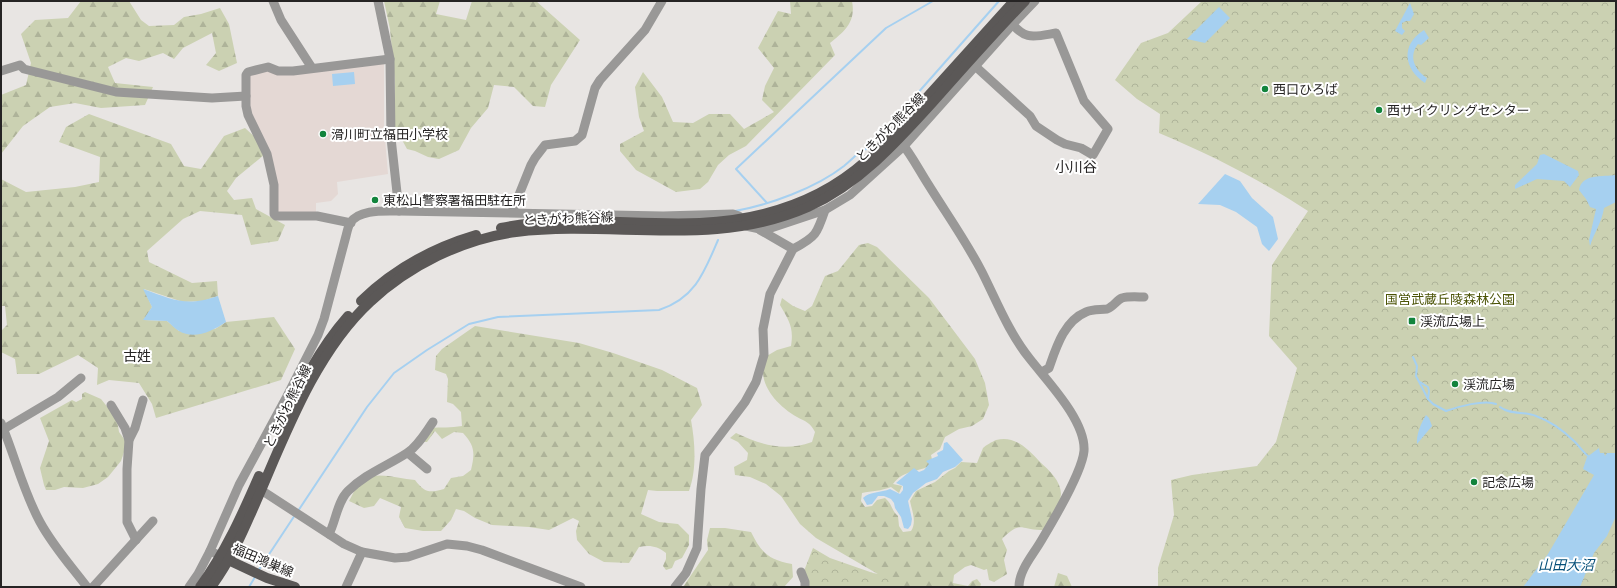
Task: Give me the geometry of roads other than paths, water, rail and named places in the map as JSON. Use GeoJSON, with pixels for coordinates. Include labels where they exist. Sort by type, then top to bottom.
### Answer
{"type":"FeatureCollection","features":[{"type":"Feature","properties":{"kind":"main road","name":"ときがわ熊谷線"},"geometry":{"type":"LineString","coordinates":[[899,140],[1014,1]]}},
{"type":"Feature","properties":{"kind":"main road","name":"ときがわ熊谷線"},"geometry":{"type":"LineString","coordinates":[[211,587],[261,490],[304,396],[326,357],[342,334],[370,302],[414,268],[468,244],[493,236],[515,232],[554,229],[678,231],[737,224],[786,208],[822,191],[850,174],[865,161],[899,140],[1010,22],[1025,1]]}},
{"type":"Feature","properties":{"kind":"main road","name":"ときがわ熊谷線"},"geometry":{"type":"LineString","coordinates":[[200,587],[225,558],[247,504],[298,390],[314,362],[333,333],[350,313],[373,290],[398,270],[425,254],[459,240],[514,225],[556,222],[737,224]]}},
{"type":"Feature","properties":{"kind":"main road","name":"福田鴻巣線"},"geometry":{"type":"LineString","coordinates":[[225,558],[267,578],[295,587]]}},
{"type":"Feature","properties":{"kind":"street"},"geometry":{"type":"LineString","coordinates":[[273,1],[281,20],[312,68]]}},
{"type":"Feature","properties":{"kind":"street"},"geometry":{"type":"LineString","coordinates":[[378,1],[390,58],[391,138],[399,211]]}},
{"type":"Feature","properties":{"kind":"street"},"geometry":{"type":"LineString","coordinates":[[512,212],[534,158],[545,145],[575,141],[582,135],[595,88],[600,80],[645,30],[662,1]]}},
{"type":"Feature","properties":{"kind":"street"},"geometry":{"type":"LineString","coordinates":[[189,587],[198,574],[210,551],[239,485],[286,400],[318,335],[324,319],[351,222],[356,217],[374,212],[399,211],[662,216],[733,214],[739,216],[737,224],[760,229],[768,229],[825,210],[850,195],[899,140],[975,66],[1010,22],[1035,1]]}},
{"type":"Feature","properties":{"kind":"street"},"geometry":{"type":"LineString","coordinates":[[975,66],[1030,116],[1036,126],[1057,140],[1065,144],[1081,148],[1092,155],[1108,129],[1084,101],[1056,33],[1032,37],[1024,34],[1010,22]]}},
{"type":"Feature","properties":{"kind":"street"},"geometry":{"type":"LineString","coordinates":[[351,222],[317,216],[276,216],[274,214],[274,185],[267,154],[248,115],[246,106],[246,75],[248,72],[268,67],[278,71],[390,58]]}},
{"type":"Feature","properties":{"kind":"street"},"geometry":{"type":"LineString","coordinates":[[1,71],[20,65],[24,69],[45,75],[116,92],[212,98],[246,96]]}},
{"type":"Feature","properties":{"kind":"street"},"geometry":{"type":"LineString","coordinates":[[899,140],[971,252],[1012,334],[1056,390],[1078,426],[1082,436],[1084,452],[1079,468],[1067,494],[1027,563],[1019,587]]}},
{"type":"Feature","properties":{"kind":"street"},"geometry":{"type":"LineString","coordinates":[[675,587],[686,573],[697,548],[705,455],[745,402],[756,382],[764,355],[763,329],[770,294],[793,249],[811,240],[818,231],[825,210]]}},
{"type":"Feature","properties":{"kind":"street"},"geometry":{"type":"LineString","coordinates":[[760,229],[793,249]]}},
{"type":"Feature","properties":{"kind":"street"},"geometry":{"type":"LineString","coordinates":[[1042,372],[1050,368],[1056,346],[1072,322],[1078,316],[1091,310],[1109,308],[1122,298],[1144,297]]}},
{"type":"Feature","properties":{"kind":"street"},"geometry":{"type":"LineString","coordinates":[[81,378],[58,397],[2,426],[30,500],[40,522],[48,537],[87,587]]}},
{"type":"Feature","properties":{"kind":"street"},"geometry":{"type":"LineString","coordinates":[[129,440],[135,428],[143,400]]}},
{"type":"Feature","properties":{"kind":"street"},"geometry":{"type":"LineString","coordinates":[[111,405],[125,428],[129,440],[127,469],[127,522],[136,540]]}},
{"type":"Feature","properties":{"kind":"street"},"geometry":{"type":"LineString","coordinates":[[329,534],[346,493],[367,475],[408,453],[417,445],[433,422]]}},
{"type":"Feature","properties":{"kind":"street"},"geometry":{"type":"LineString","coordinates":[[408,453],[427,469]]}},
{"type":"Feature","properties":{"kind":"street"},"geometry":{"type":"LineString","coordinates":[[261,490],[344,544],[362,552],[395,558],[408,557],[447,544],[467,546],[482,550],[581,587]]}},
{"type":"Feature","properties":{"kind":"street"},"geometry":{"type":"LineString","coordinates":[[92,587],[153,521]]}},
{"type":"Feature","properties":{"kind":"street"},"geometry":{"type":"LineString","coordinates":[[210,551],[225,558]]}},
{"type":"Feature","properties":{"kind":"street"},"geometry":{"type":"LineString","coordinates":[[346,587],[362,552]]}},
{"type":"Feature","properties":{"kind":"street"},"geometry":{"type":"LineString","coordinates":[[801,572],[806,582],[805,587]]}},
{"type":"Feature","properties":{"kind":"water"},"geometry":{"type":"Polygon","coordinates":[[[1410,3],[1414,14],[1410,21],[1402,23],[1402,28],[1405,31],[1402,35],[1395,31],[1410,3]]]}},
{"type":"Feature","properties":{"kind":"water"},"geometry":{"type":"Polygon","coordinates":[[[1219,7],[1230,18],[1205,43],[1187,39],[1219,7]]]}},
{"type":"Feature","properties":{"kind":"water"},"geometry":{"type":"Polygon","coordinates":[[[1424,30],[1429,38],[1421,45],[1418,44],[1413,58],[1416,67],[1427,78],[1425,83],[1413,71],[1409,64],[1408,57],[1408,50],[1411,43],[1416,36],[1424,30]]]}},
{"type":"Feature","properties":{"kind":"water"},"geometry":{"type":"Polygon","coordinates":[[[354,72],[355,84],[333,86],[332,74],[354,72]]]}},
{"type":"Feature","properties":{"kind":"water"},"geometry":{"type":"Polygon","coordinates":[[[1544,154],[1578,171],[1579,175],[1570,187],[1564,181],[1537,179],[1515,189],[1515,185],[1537,164],[1540,155],[1544,154]]]}},
{"type":"Feature","properties":{"kind":"water"},"geometry":{"type":"Polygon","coordinates":[[[1225,174],[1240,181],[1252,198],[1273,217],[1278,239],[1269,251],[1262,244],[1257,227],[1236,212],[1220,205],[1198,204],[1225,174]]]}},
{"type":"Feature","properties":{"kind":"water"},"geometry":{"type":"Polygon","coordinates":[[[1616,175],[1616,202],[1604,208],[1602,218],[1590,246],[1589,240],[1596,209],[1590,207],[1579,190],[1584,181],[1589,178],[1616,175]]]}},
{"type":"Feature","properties":{"kind":"water"},"geometry":{"type":"Polygon","coordinates":[[[143,289],[172,299],[188,302],[218,296],[226,322],[209,331],[191,335],[179,331],[167,321],[143,320],[152,307],[143,289]]]}},
{"type":"Feature","properties":{"kind":"water"},"geometry":{"type":"Polygon","coordinates":[[[1426,415],[1432,426],[1417,444],[1419,429],[1426,415]]]}},
{"type":"Feature","properties":{"kind":"water"},"geometry":{"type":"Polygon","coordinates":[[[947,442],[963,460],[955,467],[943,472],[937,479],[926,483],[913,493],[908,501],[912,519],[911,525],[908,529],[904,528],[901,517],[891,499],[884,496],[878,496],[872,504],[867,505],[863,498],[872,493],[890,489],[900,494],[903,490],[903,486],[896,483],[914,468],[919,472],[924,470],[929,464],[926,461],[938,456],[937,453],[943,450],[944,443],[947,442]]]}},
{"type":"Feature","properties":{"kind":"water","name":"山田大沼"},"geometry":{"type":"Polygon","coordinates":[[[1599,448],[1600,453],[1604,453],[1605,456],[1607,453],[1616,453],[1616,516],[1607,536],[1594,553],[1580,587],[1523,587],[1548,554],[1594,475],[1583,469],[1587,457],[1599,448]]]}},
{"type":"Feature","properties":{"kind":"waterway"},"geometry":{"type":"LineString","coordinates":[[767,203],[736,169],[886,28],[933,1]]}},
{"type":"Feature","properties":{"kind":"waterway"},"geometry":{"type":"LineString","coordinates":[[735,211],[762,205],[806,188],[833,174],[862,150],[867,149],[999,1]]}},
{"type":"Feature","properties":{"kind":"waterway"},"geometry":{"type":"LineString","coordinates":[[298,511],[367,407],[394,373],[427,350],[469,324],[498,317],[659,310],[681,299],[697,283],[718,240]]}},
{"type":"Feature","properties":{"kind":"waterway"},"geometry":{"type":"LineString","coordinates":[[1413,357],[1417,366],[1416,376],[1428,399],[1433,404],[1446,411],[1485,402],[1496,404]]}},
{"type":"Feature","properties":{"kind":"waterway"},"geometry":{"type":"LineString","coordinates":[[1420,382],[1428,387],[1428,399]]}},
{"type":"Feature","properties":{"kind":"waterway"},"geometry":{"type":"LineString","coordinates":[[1500,407],[1508,411],[1531,415],[1547,421],[1567,434],[1588,456]]}},
{"type":"Feature","properties":{"kind":"waterway"},"geometry":{"type":"LineString","coordinates":[[258,571],[295,515]]}},
{"type":"Feature","properties":{"kind":"waterway"},"geometry":{"type":"LineString","coordinates":[[249,587],[255,577]]}},
{"type":"Feature","properties":{"kind":"place","name":"西口ひろば"},"geometry":{"type":"Point","coordinates":[1265,89]}},
{"type":"Feature","properties":{"kind":"place","name":"西サイクリングセンター"},"geometry":{"type":"Point","coordinates":[1379,110]}},
{"type":"Feature","properties":{"kind":"place","name":"滑川町立福田小学校"},"geometry":{"type":"Point","coordinates":[323,134]}},
{"type":"Feature","properties":{"kind":"place","name":"東松山警察署福田駐在所"},"geometry":{"type":"Point","coordinates":[375,200]}},
{"type":"Feature","properties":{"kind":"place","name":"渓流広場上"},"geometry":{"type":"Point","coordinates":[1412,321]}},
{"type":"Feature","properties":{"kind":"place","name":"渓流広場"},"geometry":{"type":"Point","coordinates":[1455,384]}},
{"type":"Feature","properties":{"kind":"place","name":"記念広場"},"geometry":{"type":"Point","coordinates":[1474,482]}},
{"type":"Feature","properties":{"kind":"district","name":"小川谷"},"geometry":{"type":"Point","coordinates":[1076,167]}},
{"type":"Feature","properties":{"kind":"district","name":"古姓"},"geometry":{"type":"Point","coordinates":[137,356]}},
{"type":"Feature","properties":{"kind":"park label","name":"国営武蔵丘陵森林公園"},"geometry":{"type":"Point","coordinates":[1450,299]}}]}
